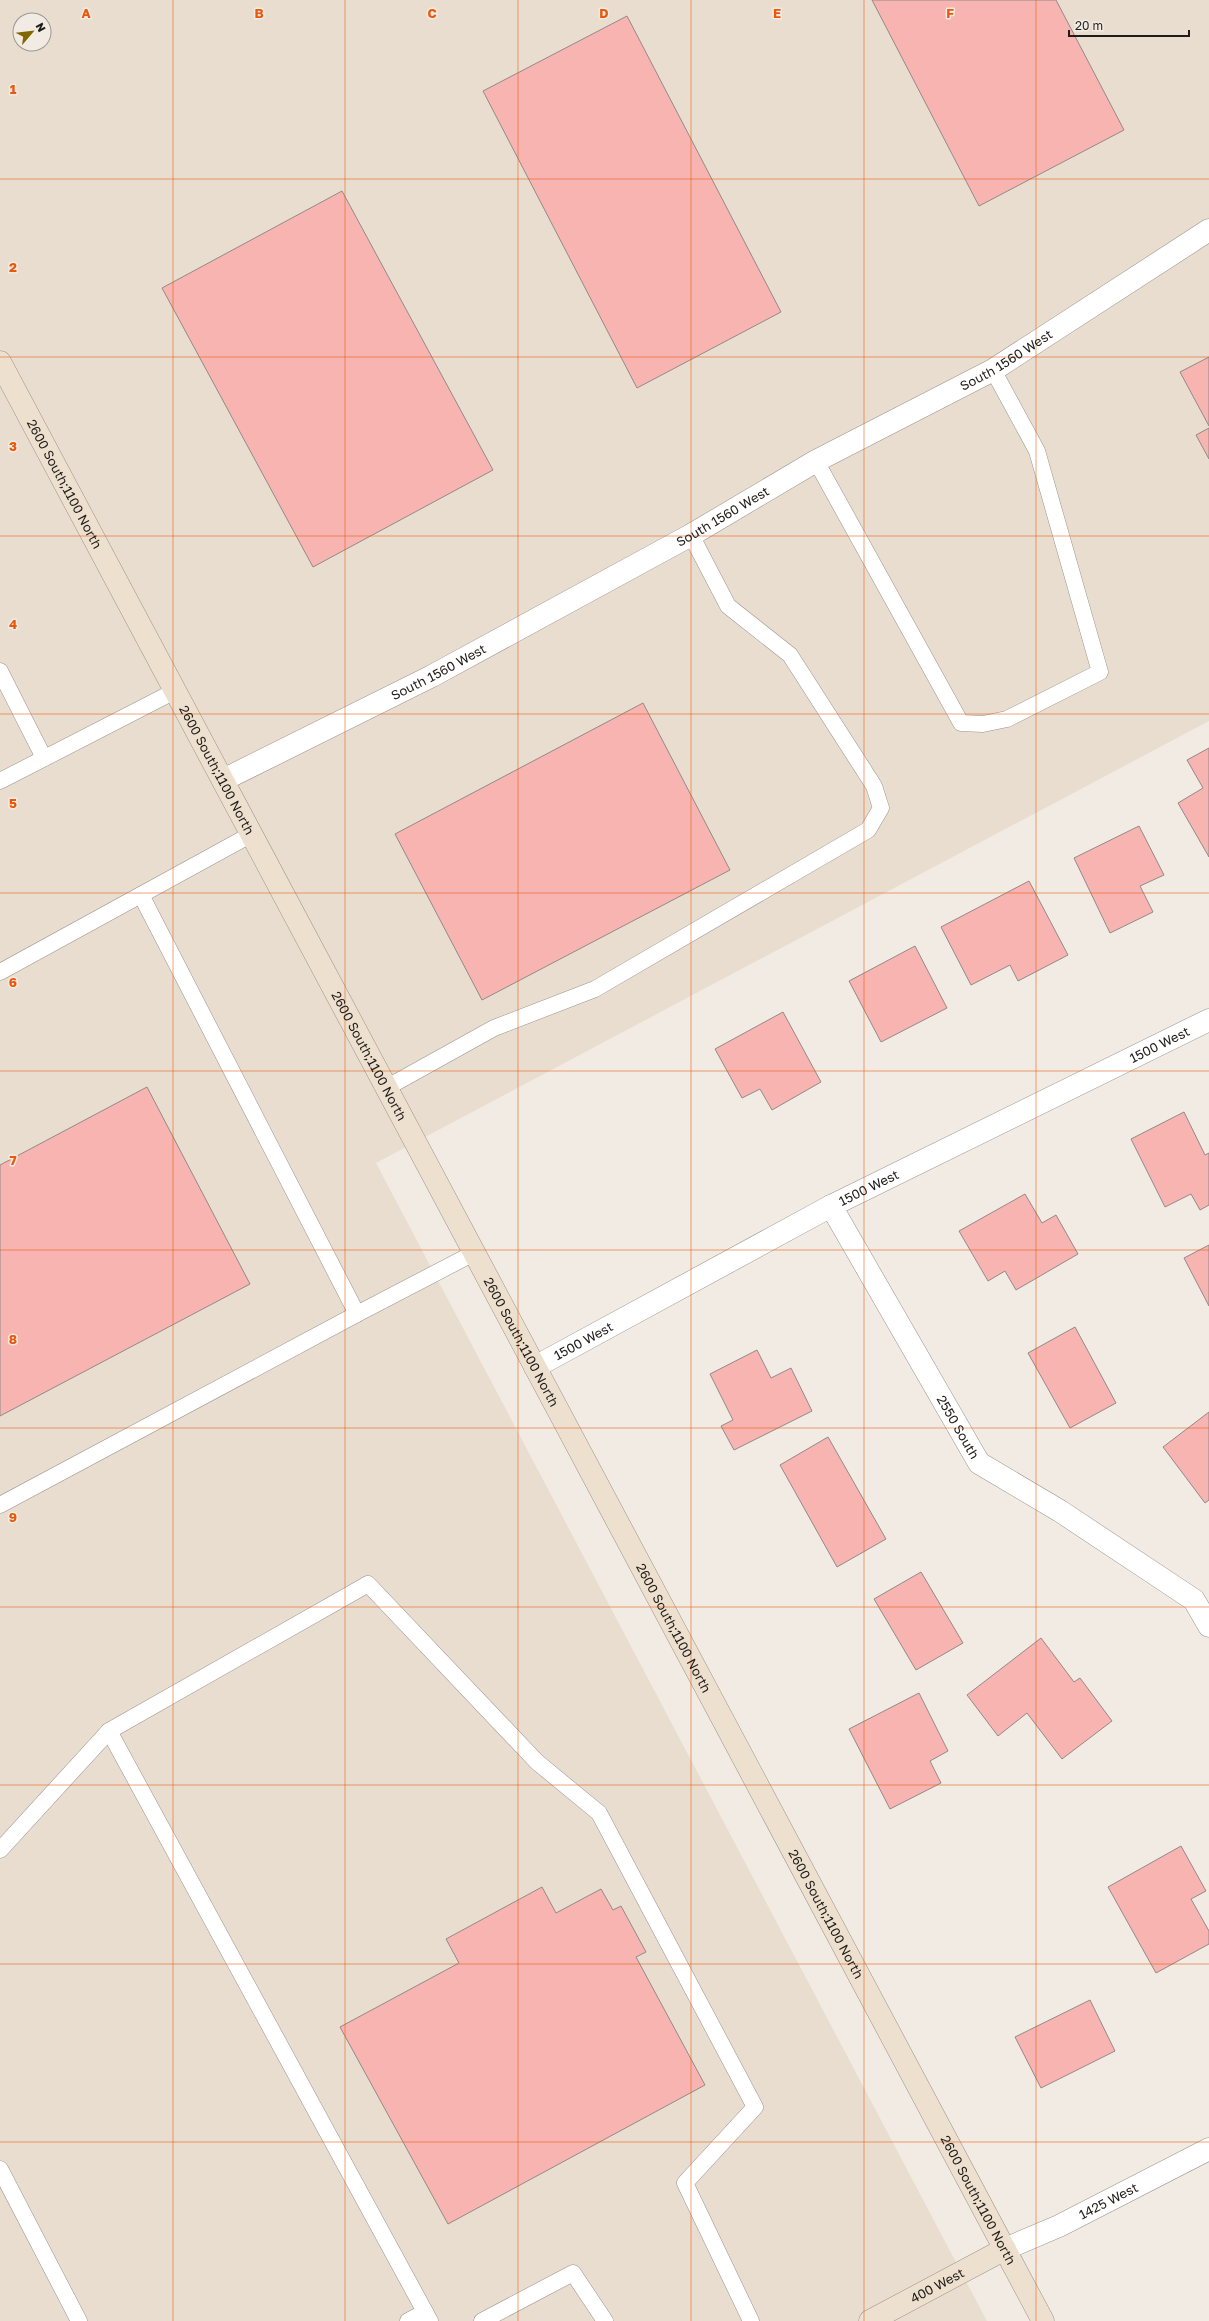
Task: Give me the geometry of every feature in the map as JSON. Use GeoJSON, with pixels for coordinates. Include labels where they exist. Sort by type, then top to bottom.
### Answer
{"type":"FeatureCollection","features":[{"type":"Feature","properties":{"kind":"main road","name":"2600 South;1100 North"},"geometry":{"type":"LineString","coordinates":[[0,362],[1043,2321]]}},
{"type":"Feature","properties":{"kind":"main road","name":"400 West"},"geometry":{"type":"LineString","coordinates":[[870,2321],[1005,2249]]}},
{"type":"Feature","properties":{"kind":"street","name":"South 1560 West"},"geometry":{"type":"LineString","coordinates":[[223,780],[432,676],[691,535],[816,461],[992,370],[1209,230]]}},
{"type":"Feature","properties":{"kind":"street","name":"1500 West"},"geometry":{"type":"LineString","coordinates":[[535,1366],[831,1206],[1209,1020]]}},
{"type":"Feature","properties":{"kind":"street","name":"2550 South"},"geometry":{"type":"LineString","coordinates":[[831,1206],[979,1464],[1060,1511],[1194,1600],[1209,1626]]}},
{"type":"Feature","properties":{"kind":"street","name":"1425 West"},"geometry":{"type":"LineString","coordinates":[[1005,2249],[1059,2226],[1209,2149]]}},
{"type":"Feature","properties":{"kind":"lane"},"geometry":{"type":"LineString","coordinates":[[816,461],[961,723],[983,724],[1006,719],[1100,672],[1037,451],[992,370]]}},
{"type":"Feature","properties":{"kind":"lane"},"geometry":{"type":"LineString","coordinates":[[386,1088],[494,1028],[595,989],[868,830],[881,808],[874,786],[790,655],[728,606],[691,535]]}},
{"type":"Feature","properties":{"kind":"lane"},"geometry":{"type":"LineString","coordinates":[[0,671],[44,758]]}},
{"type":"Feature","properties":{"kind":"lane"},"geometry":{"type":"LineString","coordinates":[[0,781],[175,691]]}},
{"type":"Feature","properties":{"kind":"lane"},"geometry":{"type":"LineString","coordinates":[[0,972],[252,834]]}},
{"type":"Feature","properties":{"kind":"lane"},"geometry":{"type":"LineString","coordinates":[[141,895],[357,1314]]}},
{"type":"Feature","properties":{"kind":"lane"},"geometry":{"type":"LineString","coordinates":[[0,1505],[474,1253]]}},
{"type":"Feature","properties":{"kind":"lane"},"geometry":{"type":"LineString","coordinates":[[0,1850],[108,1731],[368,1584],[537,1762],[598,1813],[755,2107],[686,2183],[751,2321]]}},
{"type":"Feature","properties":{"kind":"lane"},"geometry":{"type":"LineString","coordinates":[[108,1731],[428,2317],[408,2321]]}},
{"type":"Feature","properties":{"kind":"lane"},"geometry":{"type":"LineString","coordinates":[[0,2169],[79,2321]]}},
{"type":"Feature","properties":{"kind":"lane"},"geometry":{"type":"LineString","coordinates":[[482,2321],[573,2273],[606,2321]]}},
{"type":"Feature","properties":{"kind":"shaded area"},"geometry":{"type":"Polygon","coordinates":[[[0,0],[1209,0],[1209,721],[376,1163],[987,2321],[0,2321],[0,0]]]}},
{"type":"Feature","properties":{"kind":"building"},"geometry":{"type":"Polygon","coordinates":[[[872,0],[1056,0],[1124,130],[979,206],[872,0]]]}},
{"type":"Feature","properties":{"kind":"building"},"geometry":{"type":"Polygon","coordinates":[[[627,16],[781,312],[637,388],[483,91],[627,16]]]}},
{"type":"Feature","properties":{"kind":"building"},"geometry":{"type":"Polygon","coordinates":[[[342,191],[493,470],[313,567],[162,288],[342,191]]]}},
{"type":"Feature","properties":{"kind":"building"},"geometry":{"type":"Polygon","coordinates":[[[1209,357],[1209,426],[1180,372],[1209,357]]]}},
{"type":"Feature","properties":{"kind":"building"},"geometry":{"type":"Polygon","coordinates":[[[1209,428],[1209,459],[1196,435],[1209,428]]]}},
{"type":"Feature","properties":{"kind":"building"},"geometry":{"type":"Polygon","coordinates":[[[643,703],[730,870],[482,1000],[395,834],[643,703]]]}},
{"type":"Feature","properties":{"kind":"building"},"geometry":{"type":"Polygon","coordinates":[[[1209,748],[1209,857],[1178,803],[1203,788],[1187,760],[1209,748]]]}},
{"type":"Feature","properties":{"kind":"building"},"geometry":{"type":"Polygon","coordinates":[[[1139,826],[1164,875],[1140,886],[1153,912],[1110,933],[1074,858],[1139,826]]]}},
{"type":"Feature","properties":{"kind":"building"},"geometry":{"type":"Polygon","coordinates":[[[1029,881],[1068,955],[1018,981],[1010,965],[971,985],[941,927],[1029,881]]]}},
{"type":"Feature","properties":{"kind":"building"},"geometry":{"type":"Polygon","coordinates":[[[915,946],[947,1008],[881,1042],[849,981],[915,946]]]}},
{"type":"Feature","properties":{"kind":"building"},"geometry":{"type":"Polygon","coordinates":[[[783,1012],[821,1082],[772,1110],[760,1089],[742,1098],[715,1049],[783,1012]]]}},
{"type":"Feature","properties":{"kind":"building"},"geometry":{"type":"Polygon","coordinates":[[[147,1087],[250,1284],[0,1416],[0,1165],[147,1087]]]}},
{"type":"Feature","properties":{"kind":"building"},"geometry":{"type":"Polygon","coordinates":[[[1184,1112],[1205,1155],[1209,1153],[1209,1205],[1200,1210],[1191,1194],[1165,1207],[1131,1139],[1184,1112]]]}},
{"type":"Feature","properties":{"kind":"building"},"geometry":{"type":"Polygon","coordinates":[[[1025,1194],[1042,1223],[1056,1215],[1078,1254],[1016,1290],[1005,1271],[988,1281],[959,1231],[1025,1194]]]}},
{"type":"Feature","properties":{"kind":"building"},"geometry":{"type":"Polygon","coordinates":[[[1209,1245],[1209,1306],[1184,1258],[1209,1245]]]}},
{"type":"Feature","properties":{"kind":"building"},"geometry":{"type":"Polygon","coordinates":[[[1075,1327],[1116,1403],[1070,1428],[1028,1353],[1075,1327]]]}},
{"type":"Feature","properties":{"kind":"building"},"geometry":{"type":"Polygon","coordinates":[[[757,1350],[771,1378],[791,1368],[812,1411],[734,1450],[721,1426],[733,1420],[710,1374],[757,1350]]]}},
{"type":"Feature","properties":{"kind":"building"},"geometry":{"type":"Polygon","coordinates":[[[1209,1412],[1209,1500],[1205,1503],[1163,1447],[1209,1412]]]}},
{"type":"Feature","properties":{"kind":"building"},"geometry":{"type":"Polygon","coordinates":[[[828,1437],[886,1539],[837,1567],[780,1465],[828,1437]]]}},
{"type":"Feature","properties":{"kind":"building"},"geometry":{"type":"Polygon","coordinates":[[[921,1572],[963,1643],[916,1670],[874,1599],[921,1572]]]}},
{"type":"Feature","properties":{"kind":"building"},"geometry":{"type":"Polygon","coordinates":[[[1041,1638],[1074,1682],[1080,1678],[1112,1721],[1062,1759],[1027,1713],[998,1736],[967,1695],[1041,1638]]]}},
{"type":"Feature","properties":{"kind":"building"},"geometry":{"type":"Polygon","coordinates":[[[919,1693],[948,1751],[930,1761],[941,1783],[890,1809],[849,1729],[919,1693]]]}},
{"type":"Feature","properties":{"kind":"building"},"geometry":{"type":"Polygon","coordinates":[[[1181,1846],[1206,1891],[1191,1899],[1209,1931],[1209,1944],[1156,1973],[1108,1887],[1181,1846]]]}},
{"type":"Feature","properties":{"kind":"building"},"geometry":{"type":"Polygon","coordinates":[[[542,1887],[556,1913],[601,1889],[613,1910],[621,1906],[646,1952],[636,1957],[705,2085],[448,2224],[340,2027],[459,1963],[446,1939],[542,1887]]]}},
{"type":"Feature","properties":{"kind":"building"},"geometry":{"type":"Polygon","coordinates":[[[1090,2000],[1115,2051],[1041,2088],[1015,2037],[1090,2000]]]}}]}
